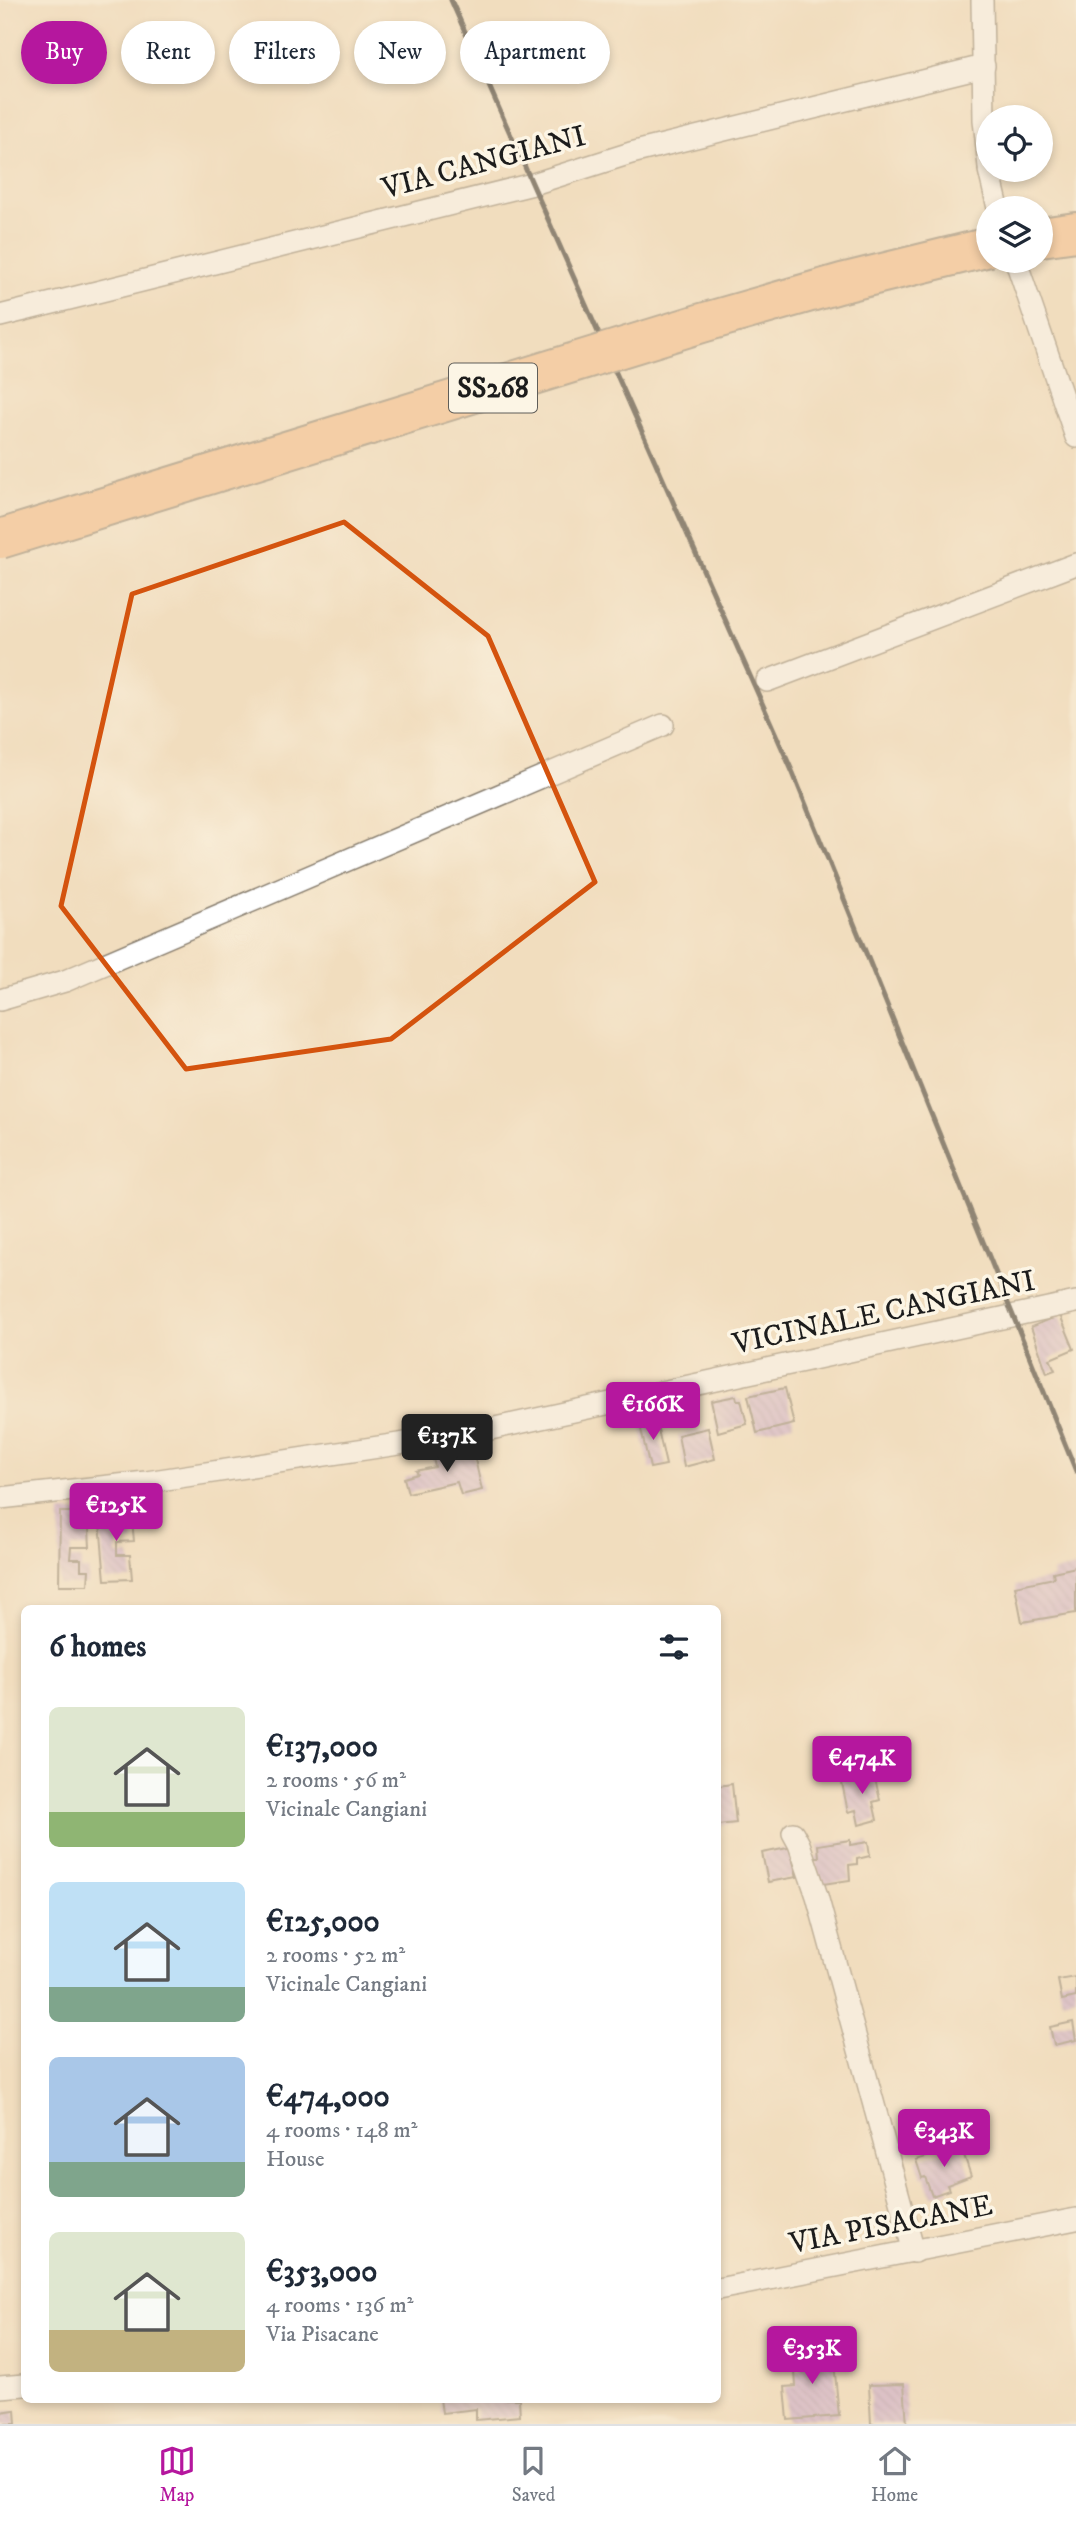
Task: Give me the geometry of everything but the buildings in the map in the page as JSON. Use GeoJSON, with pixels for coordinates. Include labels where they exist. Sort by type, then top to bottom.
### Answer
{"type":"FeatureCollection","features":[{"type":"Feature","properties":{"kind":"highway"},"geometry":{"type":"LineString","coordinates":[[1053,235],[1076,232]]}},
{"type":"Feature","properties":{"kind":"highway","name":"SS268"},"geometry":{"type":"LineString","coordinates":[[0,539],[702,323],[842,283],[976,261]]}},
{"type":"Feature","properties":{"kind":"street"},"geometry":{"type":"LineString","coordinates":[[982,0],[984,105]]}},
{"type":"Feature","properties":{"kind":"street","name":"VIA CANGIANI"},"geometry":{"type":"LineString","coordinates":[[0,316],[533,184],[631,153],[984,66]]}},
{"type":"Feature","properties":{"kind":"street"},"geometry":{"type":"LineString","coordinates":[[1009,273],[1076,437]]}},
{"type":"Feature","properties":{"kind":"street"},"geometry":{"type":"LineString","coordinates":[[767,681],[1076,564]]}},
{"type":"Feature","properties":{"kind":"street"},"geometry":{"type":"LineString","coordinates":[[0,1000],[65,981],[663,725]]}},
{"type":"Feature","properties":{"kind":"street","name":"VICINALE CANGIANI"},"geometry":{"type":"LineString","coordinates":[[0,1498],[146,1482],[472,1433],[1076,1302]]}},
{"type":"Feature","properties":{"kind":"street"},"geometry":{"type":"LineString","coordinates":[[793,1833],[817,1896],[914,2252]]}},
{"type":"Feature","properties":{"kind":"street","name":"VIA PISACANE"},"geometry":{"type":"LineString","coordinates":[[721,2288],[1076,2219]]}},
{"type":"Feature","properties":{"kind":"street"},"geometry":{"type":"LineString","coordinates":[[0,2387],[21,2385]]}},
{"type":"Feature","properties":{"kind":"highlighted area"},"geometry":{"type":"Polygon","coordinates":[[[344,522],[488,636],[595,882],[391,1039],[186,1069],[61,906],[132,594],[344,522]]]}},
{"type":"Feature","properties":{"kind":"railway"},"geometry":{"type":"LineString","coordinates":[[451,0],[793,773],[1076,1471]]}}]}
